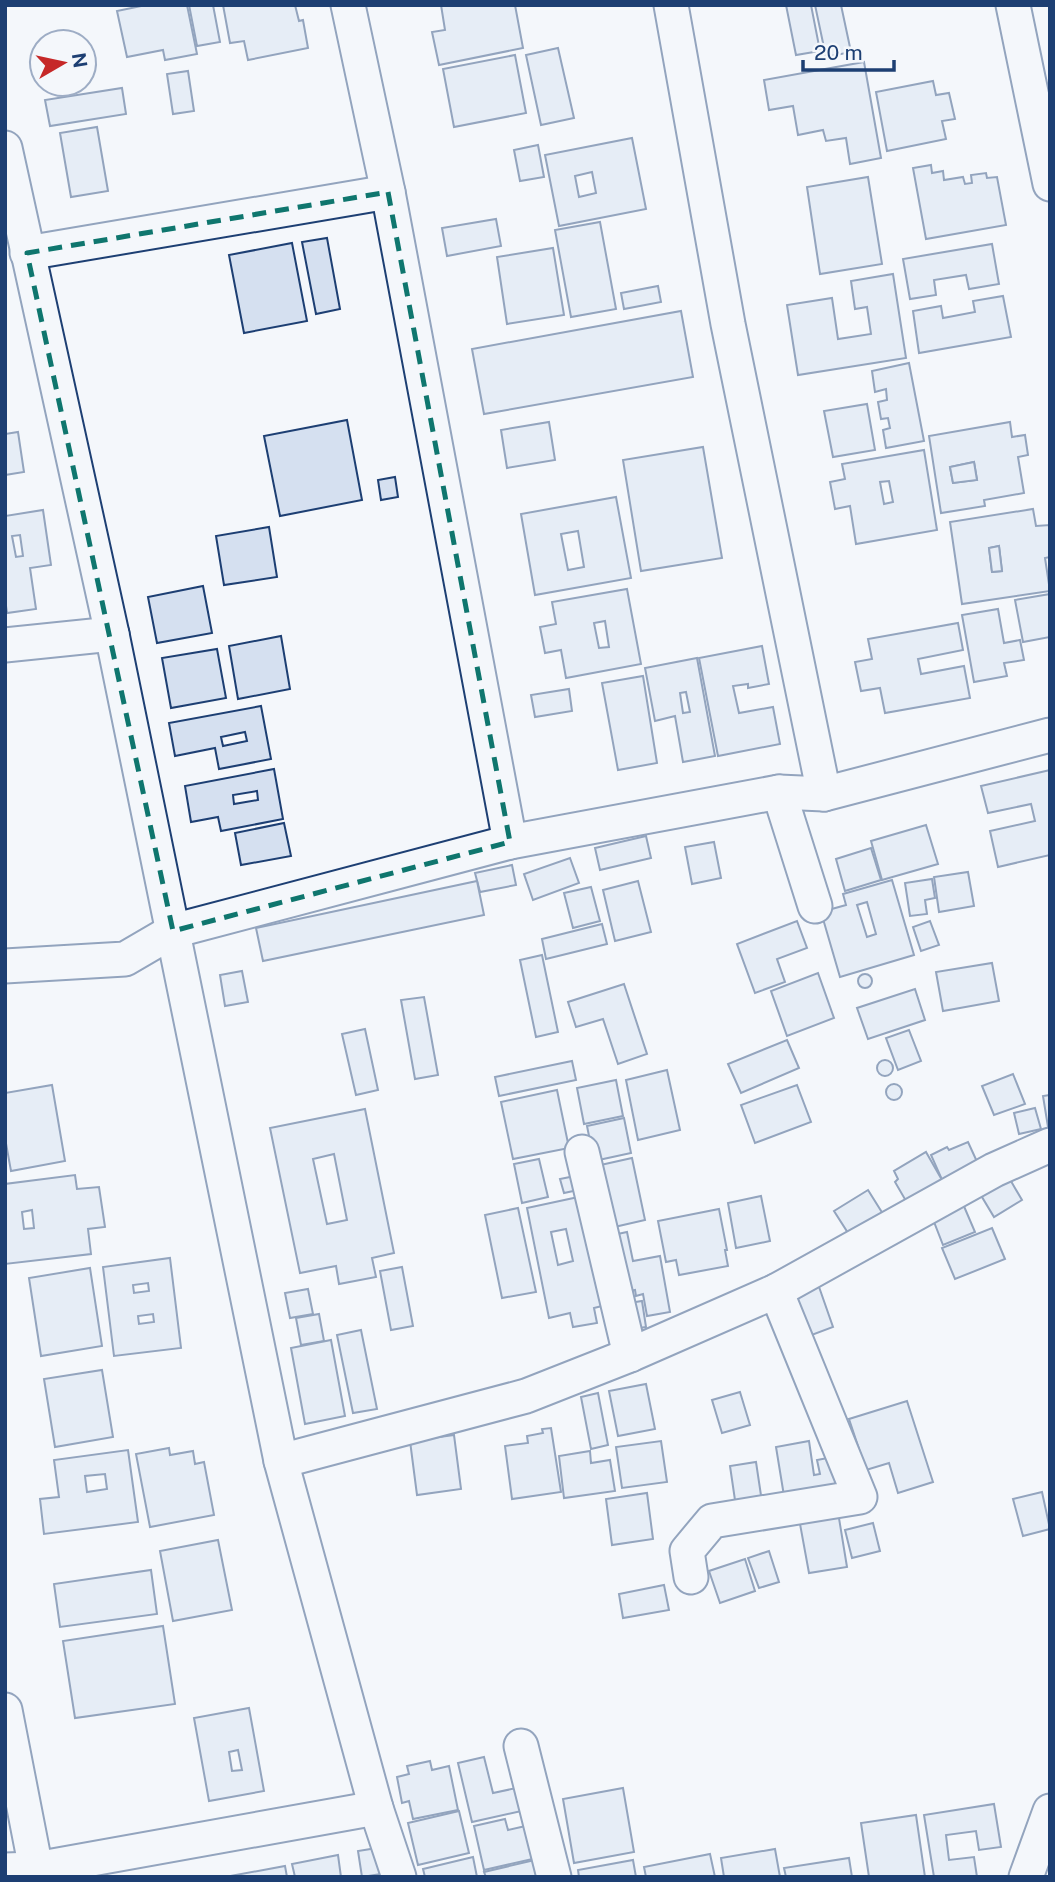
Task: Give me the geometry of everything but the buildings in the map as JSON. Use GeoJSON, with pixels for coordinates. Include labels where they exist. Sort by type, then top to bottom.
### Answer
{"type":"FeatureCollection","features":[{"type":"Feature","properties":{"kind":"street"},"geometry":{"type":"LineString","coordinates":[[348,5],[388,192],[510,842]]}},
{"type":"Feature","properties":{"kind":"street"},"geometry":{"type":"LineString","coordinates":[[671,5],[728,324],[824,794]]}},
{"type":"Feature","properties":{"kind":"street"},"geometry":{"type":"LineString","coordinates":[[1013,5],[1050,184]]}},
{"type":"Feature","properties":{"kind":"street"},"geometry":{"type":"LineString","coordinates":[[5,148],[112,634],[281,1461],[376,1808],[399,1877]]}},
{"type":"Feature","properties":{"kind":"street"},"geometry":{"type":"LineString","coordinates":[[27,253],[388,192]]}},
{"type":"Feature","properties":{"kind":"street"},"geometry":{"type":"LineString","coordinates":[[5,645],[112,634]]}},
{"type":"Feature","properties":{"kind":"street"},"geometry":{"type":"LineString","coordinates":[[5,966],[125,959],[173,931],[510,842],[779,792],[824,794],[1050,735]]}},
{"type":"Feature","properties":{"kind":"street"},"geometry":{"type":"LineString","coordinates":[[779,792],[815,906]]}},
{"type":"Feature","properties":{"kind":"street"},"geometry":{"type":"LineString","coordinates":[[281,1461],[526,1396],[630,1355],[776,1291],[994,1170],[1050,1145]]}},
{"type":"Feature","properties":{"kind":"street"},"geometry":{"type":"LineString","coordinates":[[582,1153],[630,1355]]}},
{"type":"Feature","properties":{"kind":"street"},"geometry":{"type":"LineString","coordinates":[[691,1577],[687,1551],[712,1521],[860,1497],[776,1291]]}},
{"type":"Feature","properties":{"kind":"street"},"geometry":{"type":"LineString","coordinates":[[5,1710],[21,1870],[117,1866],[376,1808]]}},
{"type":"Feature","properties":{"kind":"street"},"geometry":{"type":"LineString","coordinates":[[521,1746],[554,1877]]}},
{"type":"Feature","properties":{"kind":"street"},"geometry":{"type":"LineString","coordinates":[[1026,1877],[1050,1811]]}},
{"type":"Feature","properties":{"kind":"highlighted area"},"geometry":{"type":"Polygon","coordinates":[[[388,192],[510,842],[173,931],[27,253],[388,192]]]}}]}
